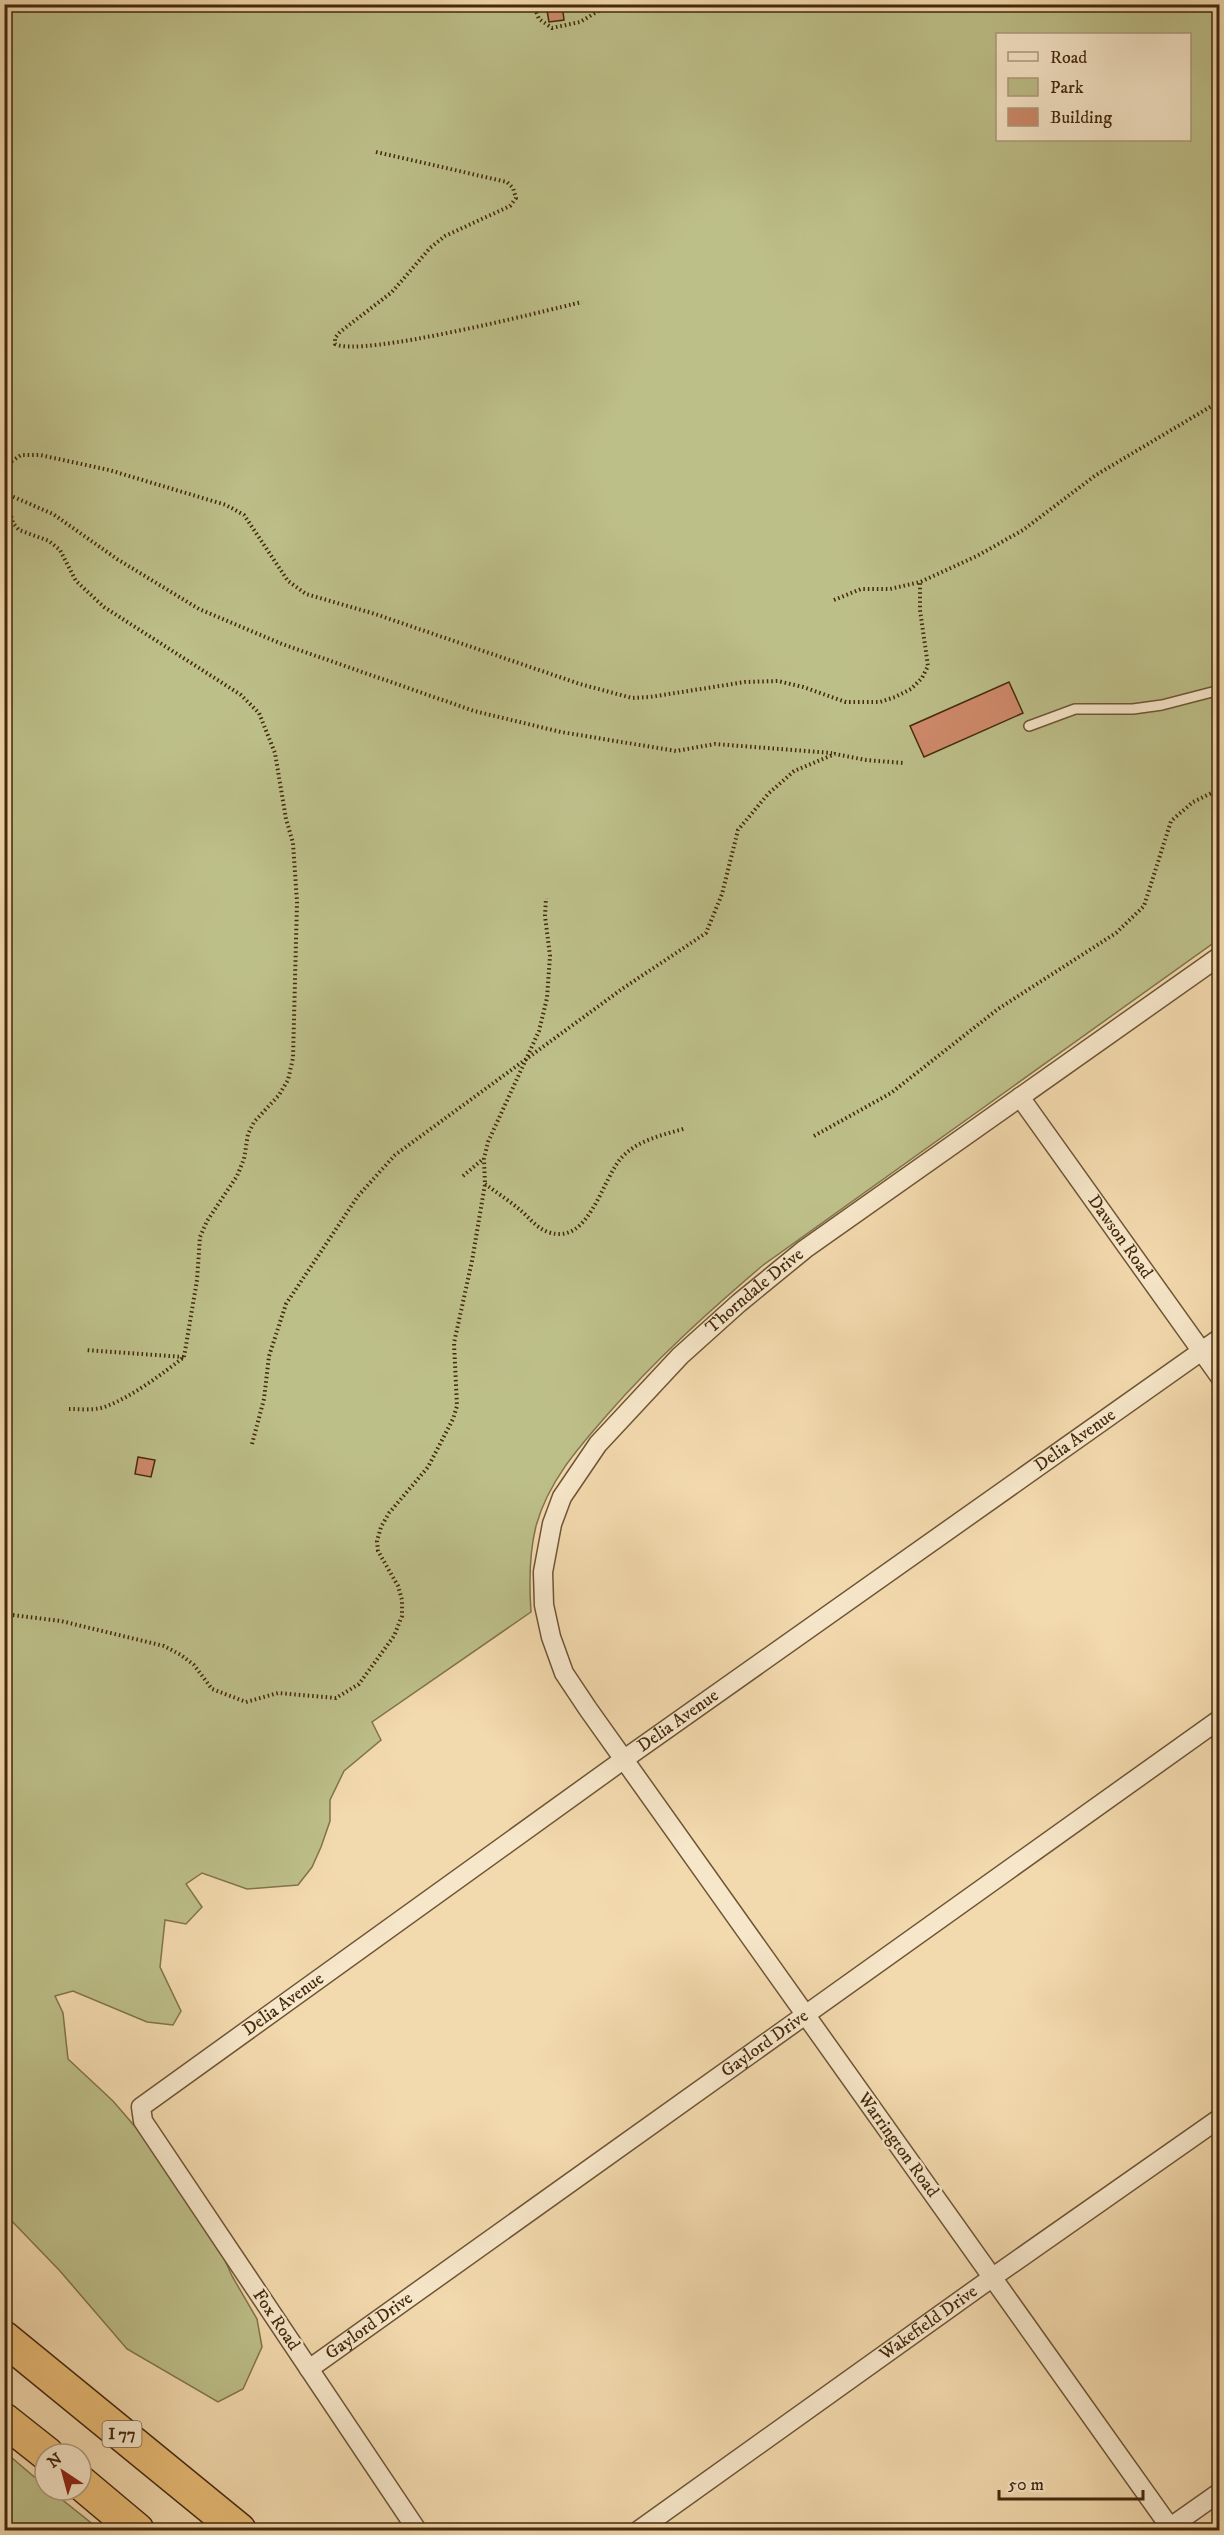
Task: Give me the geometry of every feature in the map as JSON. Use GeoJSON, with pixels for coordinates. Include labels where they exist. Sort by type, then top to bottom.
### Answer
{"type":"FeatureCollection","features":[{"type":"Feature","properties":{"kind":"highway","name":"I 77"},"geometry":{"type":"LineString","coordinates":[[4,2338],[239,2530]]}},
{"type":"Feature","properties":{"kind":"highway"},"geometry":{"type":"LineString","coordinates":[[4,2420],[33,2443]]}},
{"type":"Feature","properties":{"kind":"highway"},"geometry":{"type":"LineString","coordinates":[[93,2493],[137,2530]]}},
{"type":"Feature","properties":{"kind":"street","name":"Thorndale Drive"},"geometry":{"type":"LineString","coordinates":[[623,1760],[564,1672],[551,1637],[544,1605],[543,1572],[552,1524],[562,1497],[593,1450],[653,1383],[739,1303],[805,1250],[1220,956]]}},
{"type":"Feature","properties":{"kind":"street","name":"Dawson Road"},"geometry":{"type":"LineString","coordinates":[[1020,1097],[1220,1377]]}},
{"type":"Feature","properties":{"kind":"street","name":"Delia Avenue"},"geometry":{"type":"LineString","coordinates":[[141,2107],[623,1760],[1220,1338]]}},
{"type":"Feature","properties":{"kind":"street","name":"Gaylord Drive"},"geometry":{"type":"LineString","coordinates":[[309,2369],[803,2014],[828,1999],[1220,1719]]}},
{"type":"Feature","properties":{"kind":"street","name":"Warrington Road"},"geometry":{"type":"LineString","coordinates":[[623,1760],[993,2277],[1169,2530]]}},
{"type":"Feature","properties":{"kind":"street","name":"Fox Road"},"geometry":{"type":"LineString","coordinates":[[141,2107],[143,2121],[417,2530]]}},
{"type":"Feature","properties":{"kind":"street","name":"Wakefield Drive"},"geometry":{"type":"LineString","coordinates":[[639,2530],[1220,2118]]}},
{"type":"Feature","properties":{"kind":"street"},"geometry":{"type":"LineString","coordinates":[[1169,2530],[1220,2492]]}},
{"type":"Feature","properties":{"kind":"lane"},"geometry":{"type":"LineString","coordinates":[[1029,726],[1076,709],[1133,709],[1162,705],[1220,690]]}},
{"type":"Feature","properties":{"kind":"path"},"geometry":{"type":"LineString","coordinates":[[533,4],[539,19],[552,28],[580,22],[610,4]]}},
{"type":"Feature","properties":{"kind":"path"},"geometry":{"type":"LineString","coordinates":[[376,152],[507,182],[513,188],[516,198],[510,206],[445,236],[392,292],[340,332],[334,338],[335,344],[341,348],[428,337],[582,302]]}},
{"type":"Feature","properties":{"kind":"path"},"geometry":{"type":"LineString","coordinates":[[834,600],[861,589],[890,589],[920,582],[977,556],[1023,530],[1096,476],[1220,401]]}},
{"type":"Feature","properties":{"kind":"path"},"geometry":{"type":"LineString","coordinates":[[69,1409],[91,1410],[107,1406],[160,1375],[184,1357],[197,1280],[200,1237],[207,1221],[237,1176],[244,1159],[251,1128],[279,1095],[288,1080],[292,1058],[297,902],[293,843],[286,819],[275,753],[259,713],[241,694],[104,607],[76,581],[60,550],[49,542],[19,530],[13,523],[9,495],[9,463],[15,458],[31,454],[109,470],[226,505],[244,515],[288,581],[306,594],[372,613],[580,684],[632,698],[746,682],[778,681],[846,702],[880,702],[895,697],[911,689],[922,678],[928,666],[920,610],[920,582]]}},
{"type":"Feature","properties":{"kind":"path"},"geometry":{"type":"LineString","coordinates":[[9,495],[53,514],[117,559],[199,609],[282,644],[474,711],[561,732],[676,751],[715,744],[835,754],[866,760],[903,763]]}},
{"type":"Feature","properties":{"kind":"path"},"geometry":{"type":"LineString","coordinates":[[252,1444],[264,1399],[269,1356],[286,1304],[358,1196],[395,1155],[622,989],[706,933],[722,894],[738,830],[768,794],[794,771],[835,754]]}},
{"type":"Feature","properties":{"kind":"path"},"geometry":{"type":"LineString","coordinates":[[814,1136],[891,1093],[998,1009],[1116,933],[1144,906],[1172,822],[1193,802],[1220,789]]}},
{"type":"Feature","properties":{"kind":"path"},"geometry":{"type":"LineString","coordinates":[[4,1614],[61,1621],[164,1646],[194,1665],[212,1689],[246,1702],[278,1693],[322,1699],[336,1698],[359,1684],[394,1636],[402,1616],[402,1600],[398,1586],[378,1551],[377,1541],[381,1527],[389,1513],[428,1467],[453,1419],[457,1406],[454,1343],[472,1261],[485,1184],[484,1159],[488,1142],[539,1031],[547,998],[550,956],[545,916],[546,898]]}},
{"type":"Feature","properties":{"kind":"path"},"geometry":{"type":"LineString","coordinates":[[485,1184],[541,1228],[558,1233],[571,1230],[579,1225],[597,1204],[611,1172],[624,1155],[647,1140],[686,1128]]}},
{"type":"Feature","properties":{"kind":"path"},"geometry":{"type":"LineString","coordinates":[[463,1176],[484,1159]]}},
{"type":"Feature","properties":{"kind":"path"},"geometry":{"type":"LineString","coordinates":[[85,1350],[184,1357]]}},
{"type":"Feature","properties":{"kind":"green space"},"geometry":{"type":"Polygon","coordinates":[[[5,5],[1219,5],[1219,939],[762,1266],[701,1319],[644,1375],[575,1453],[548,1495],[536,1526],[532,1547],[531,1612],[372,1722],[381,1740],[344,1771],[330,1800],[330,1821],[321,1847],[312,1867],[298,1885],[247,1889],[202,1873],[186,1884],[202,1907],[186,1924],[165,1920],[160,1967],[181,2011],[173,2025],[147,2022],[73,1991],[55,1996],[63,2013],[68,2059],[113,2101],[162,2158],[219,2247],[232,2276],[257,2319],[262,2347],[243,2389],[218,2402],[127,2349],[60,2271],[5,2214],[5,5]]]}},
{"type":"Feature","properties":{"kind":"green space"},"geometry":{"type":"Polygon","coordinates":[[[5,2452],[33,2476],[33,2502],[65,2502],[100,2530],[5,2530],[5,2452]]]}},
{"type":"Feature","properties":{"kind":"building"},"geometry":{"type":"Polygon","coordinates":[[[562,4],[564,20],[549,22],[546,5],[562,4]]]}},
{"type":"Feature","properties":{"kind":"building"},"geometry":{"type":"Polygon","coordinates":[[[1009,682],[1023,713],[924,757],[910,726],[1009,682]]]}},
{"type":"Feature","properties":{"kind":"building"},"geometry":{"type":"Polygon","coordinates":[[[138,1457],[155,1460],[151,1477],[135,1474],[138,1457]]]}}]}
